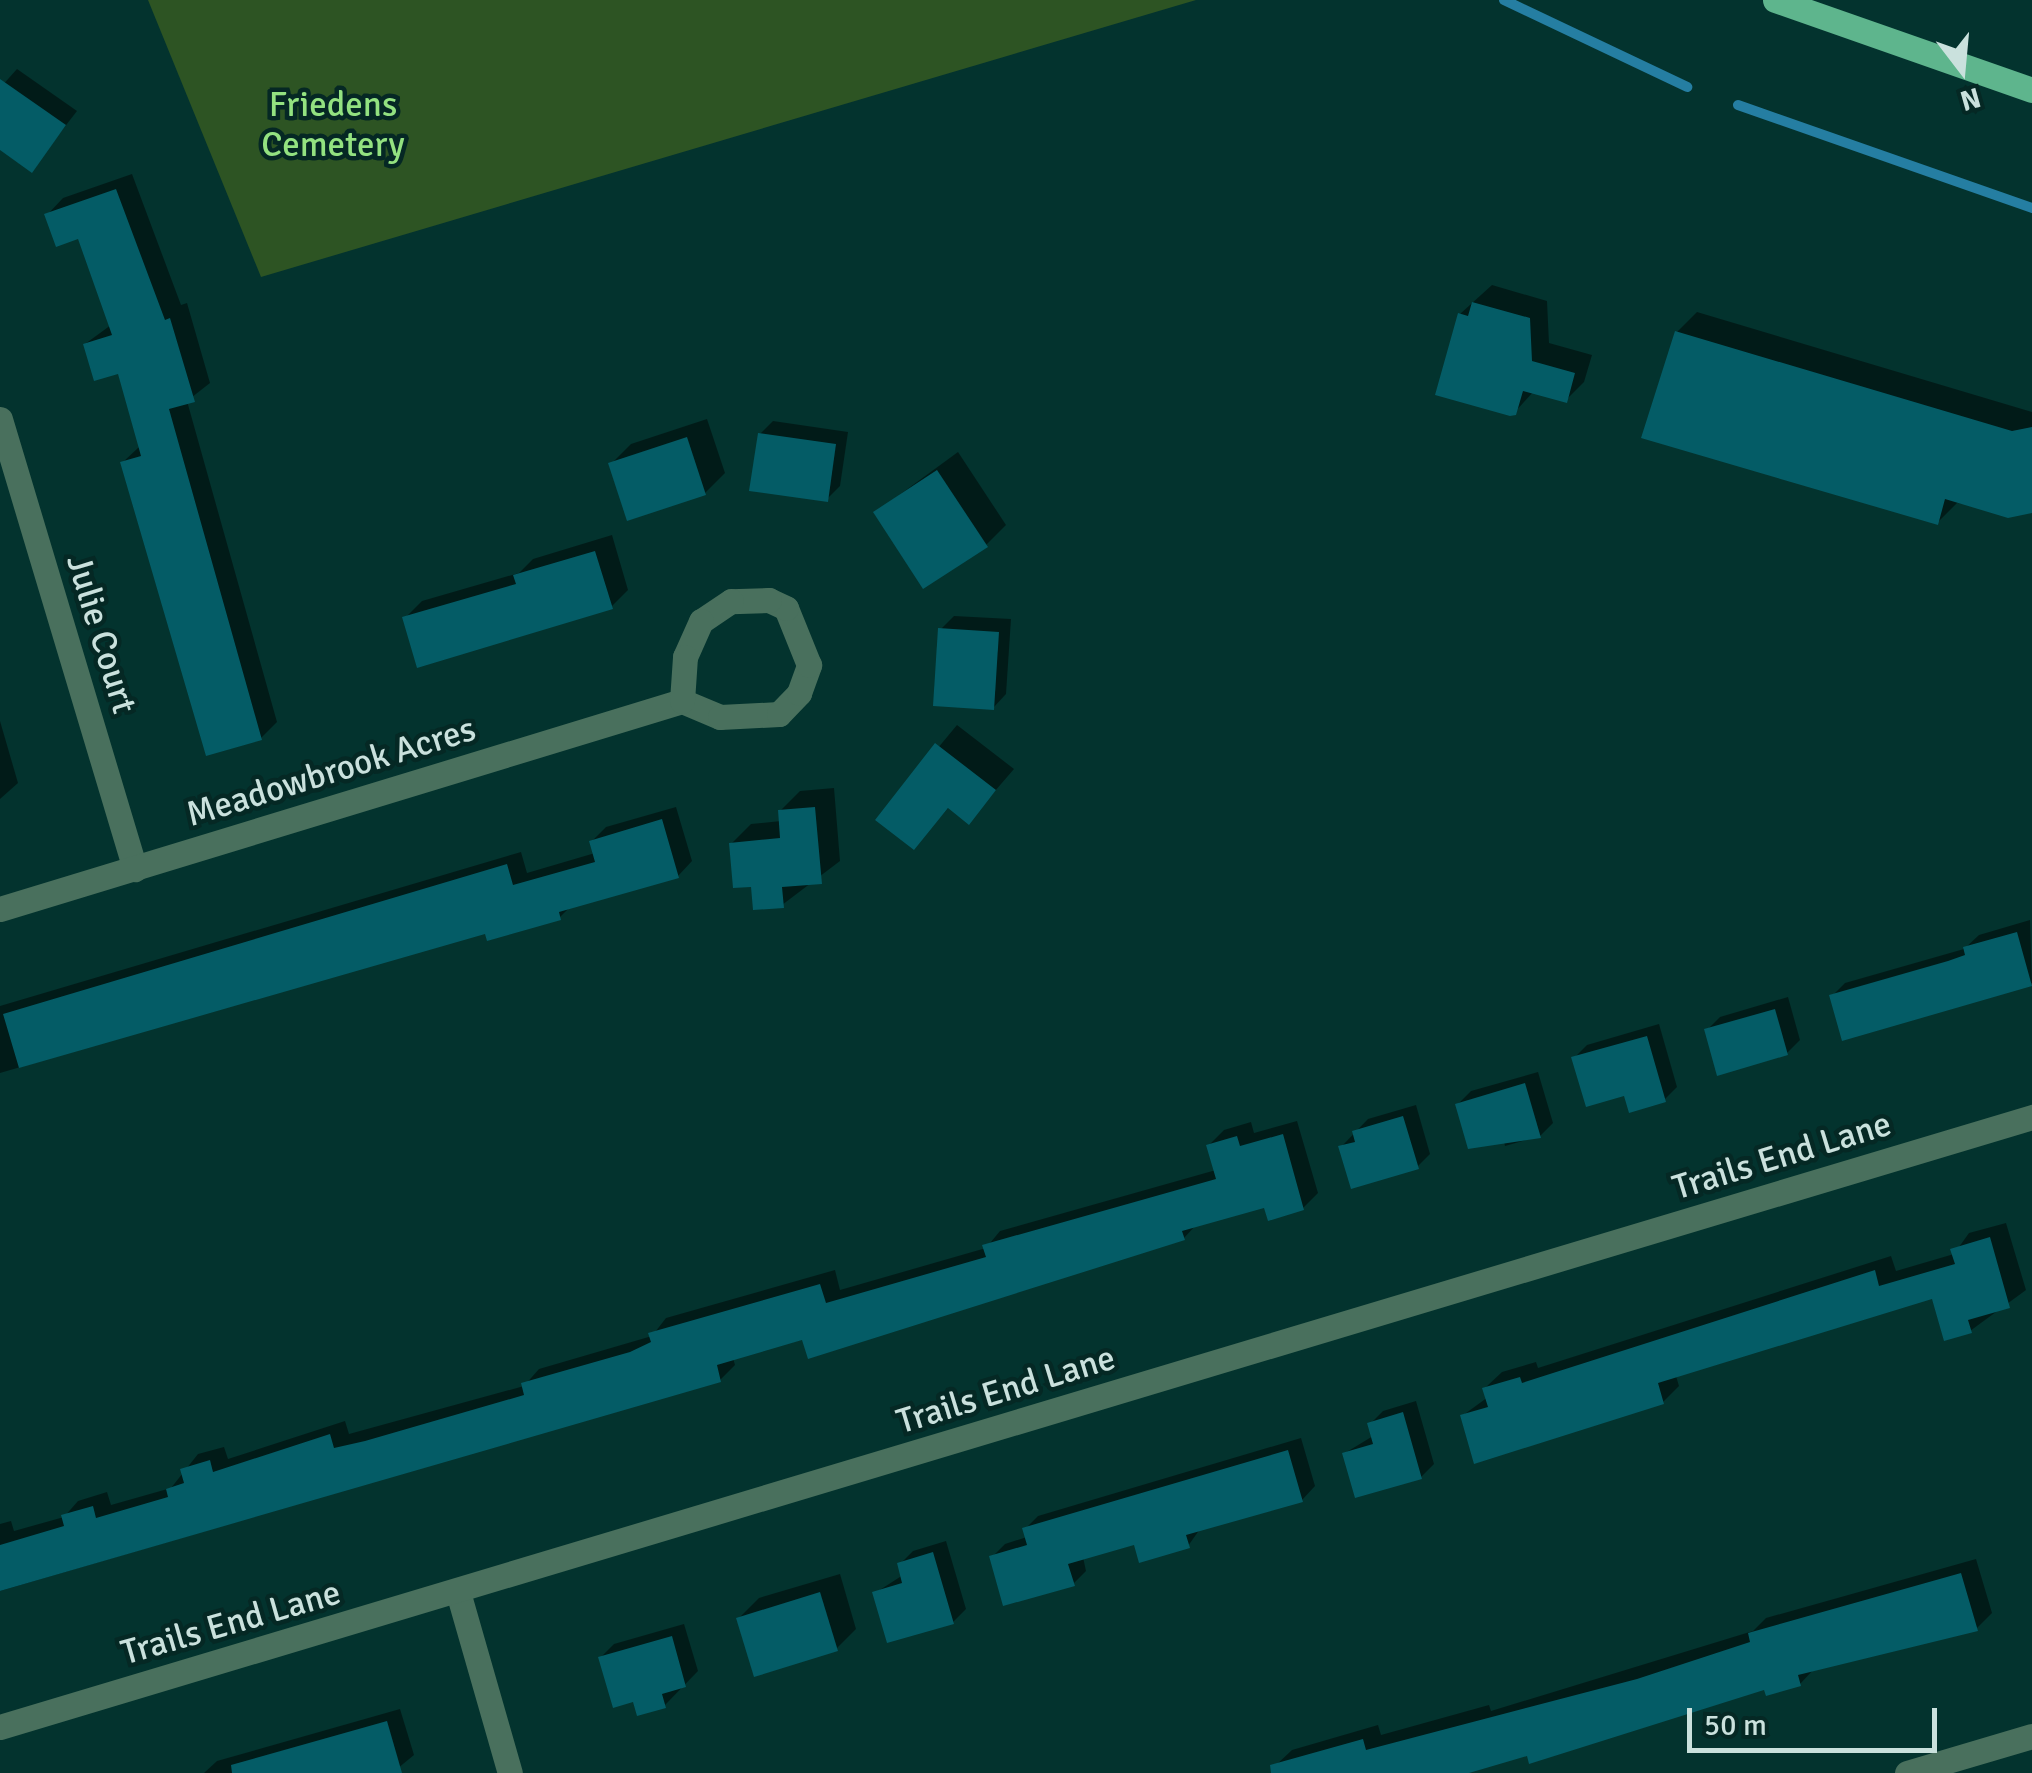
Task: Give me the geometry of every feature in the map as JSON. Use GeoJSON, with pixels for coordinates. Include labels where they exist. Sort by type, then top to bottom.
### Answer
{"type":"FeatureCollection","features":[{"type":"Feature","properties":{"kind":"main road"},"geometry":{"type":"LineString","coordinates":[[1775,0],[2032,90]]}},
{"type":"Feature","properties":{"kind":"street","name":"Julie Court"},"geometry":{"type":"LineString","coordinates":[[0,419],[135,869]]}},
{"type":"Feature","properties":{"kind":"street"},"geometry":{"type":"LineString","coordinates":[[731,600],[769,600],[786,608],[808,665],[799,693],[779,714],[720,717],[682,700],[685,658],[702,621],[731,600]]}},
{"type":"Feature","properties":{"kind":"street","name":"Meadowbrook Acres"},"geometry":{"type":"LineString","coordinates":[[0,909],[682,700]]}},
{"type":"Feature","properties":{"kind":"street","name":"Trails End Lane"},"geometry":{"type":"LineString","coordinates":[[0,1728],[2032,1117]]}},
{"type":"Feature","properties":{"kind":"street"},"geometry":{"type":"LineString","coordinates":[[458,1592],[510,1773]]}},
{"type":"Feature","properties":{"kind":"street"},"geometry":{"type":"LineString","coordinates":[[1907,1773],[2032,1736]]}},
{"type":"Feature","properties":{"kind":"green space","name":"Friedens Cemetery"},"geometry":{"type":"Polygon","coordinates":[[[148,0],[1196,0],[261,277],[148,0]]]}},
{"type":"Feature","properties":{"kind":"building"},"geometry":{"type":"Polygon","coordinates":[[[0,79],[66,125],[32,173],[0,150],[0,79]]]}},
{"type":"Feature","properties":{"kind":"building"},"geometry":{"type":"Polygon","coordinates":[[[116,189],[165,320],[170,318],[195,402],[169,409],[262,740],[206,756],[120,462],[141,456],[118,374],[94,381],[83,344],[112,335],[78,239],[56,247],[44,214],[116,189]]]}},
{"type":"Feature","properties":{"kind":"building"},"geometry":{"type":"Polygon","coordinates":[[[1472,302],[1530,318],[1532,361],[1575,373],[1567,403],[1523,391],[1516,415],[1510,416],[1435,395],[1458,313],[1468,316],[1472,302]]]}},
{"type":"Feature","properties":{"kind":"building"},"geometry":{"type":"Polygon","coordinates":[[[1675,331],[2012,431],[2032,427],[2032,513],[2008,518],[1945,499],[1938,525],[1641,438],[1675,331]]]}},
{"type":"Feature","properties":{"kind":"building"},"geometry":{"type":"Polygon","coordinates":[[[758,433],[836,444],[828,502],[749,491],[758,433]]]}},
{"type":"Feature","properties":{"kind":"building"},"geometry":{"type":"Polygon","coordinates":[[[687,437],[706,495],[627,521],[608,463],[687,437]]]}},
{"type":"Feature","properties":{"kind":"building"},"geometry":{"type":"Polygon","coordinates":[[[937,470],[988,547],[923,589],[873,512],[937,470]]]}},
{"type":"Feature","properties":{"kind":"building"},"geometry":{"type":"Polygon","coordinates":[[[595,551],[613,609],[417,668],[402,617],[516,584],[513,575],[595,551]]]}},
{"type":"Feature","properties":{"kind":"building"},"geometry":{"type":"Polygon","coordinates":[[[938,628],[999,632],[994,710],[933,706],[938,628]]]}},
{"type":"Feature","properties":{"kind":"building"},"geometry":{"type":"Polygon","coordinates":[[[935,743],[996,790],[969,825],[948,808],[914,850],[875,820],[935,743]]]}},
{"type":"Feature","properties":{"kind":"building"},"geometry":{"type":"Polygon","coordinates":[[[815,807],[822,884],[782,887],[784,908],[753,910],[751,887],[733,888],[729,843],[780,838],[778,810],[815,807]]]}},
{"type":"Feature","properties":{"kind":"building"},"geometry":{"type":"Polygon","coordinates":[[[662,819],[679,878],[559,912],[561,920],[487,941],[485,934],[19,1068],[3,1014],[507,864],[513,885],[595,862],[589,841],[662,819]]]}},
{"type":"Feature","properties":{"kind":"building"},"geometry":{"type":"Polygon","coordinates":[[[2017,932],[2032,986],[1842,1041],[1829,995],[1948,961],[1965,955],[1963,947],[2017,932]]]}},
{"type":"Feature","properties":{"kind":"building"},"geometry":{"type":"Polygon","coordinates":[[[1775,1009],[1788,1055],[1717,1076],[1704,1029],[1775,1009]]]}},
{"type":"Feature","properties":{"kind":"building"},"geometry":{"type":"Polygon","coordinates":[[[1647,1036],[1666,1102],[1629,1113],[1624,1096],[1586,1107],[1571,1057],[1647,1036]]]}},
{"type":"Feature","properties":{"kind":"building"},"geometry":{"type":"Polygon","coordinates":[[[1525,1083],[1541,1138],[1468,1149],[1455,1104],[1525,1083]]]}},
{"type":"Feature","properties":{"kind":"building"},"geometry":{"type":"Polygon","coordinates":[[[1403,1116],[1419,1169],[1351,1189],[1338,1146],[1355,1142],[1352,1131],[1403,1116]]]}},
{"type":"Feature","properties":{"kind":"building"},"geometry":{"type":"Polygon","coordinates":[[[1283,1134],[1304,1210],[1268,1221],[1264,1208],[1182,1231],[1185,1240],[808,1359],[802,1340],[717,1365],[721,1382],[0,1591],[0,1545],[64,1526],[61,1515],[93,1506],[96,1518],[168,1497],[166,1489],[184,1483],[180,1469],[210,1460],[213,1472],[330,1434],[334,1448],[365,1441],[524,1395],[521,1383],[630,1352],[651,1342],[648,1333],[820,1284],[826,1303],[986,1257],[982,1245],[1216,1179],[1206,1145],[1237,1136],[1240,1146],[1283,1134]]]}},
{"type":"Feature","properties":{"kind":"building"},"geometry":{"type":"Polygon","coordinates":[[[1990,1237],[2010,1308],[1968,1320],[1972,1333],[1944,1341],[1932,1299],[1658,1383],[1664,1404],[1474,1464],[1460,1415],[1488,1407],[1482,1388],[1520,1377],[1522,1383],[1875,1270],[1879,1286],[1955,1264],[1950,1249],[1990,1237]]]}},
{"type":"Feature","properties":{"kind":"building"},"geometry":{"type":"Polygon","coordinates":[[[1403,1412],[1422,1479],[1355,1498],[1342,1453],[1373,1444],[1367,1423],[1403,1412]]]}},
{"type":"Feature","properties":{"kind":"building"},"geometry":{"type":"Polygon","coordinates":[[[1288,1450],[1303,1502],[1186,1535],[1190,1548],[1139,1563],[1134,1545],[1068,1564],[1075,1586],[1003,1606],[989,1556],[1027,1545],[1022,1528],[1288,1450]]]}},
{"type":"Feature","properties":{"kind":"building"},"geometry":{"type":"Polygon","coordinates":[[[933,1552],[954,1624],[887,1643],[872,1592],[902,1583],[897,1563],[933,1552]]]}},
{"type":"Feature","properties":{"kind":"building"},"geometry":{"type":"Polygon","coordinates":[[[1961,1573],[1978,1631],[1798,1675],[1801,1686],[1766,1696],[1764,1690],[1529,1764],[1527,1756],[1469,1773],[1271,1773],[1270,1765],[1363,1739],[1366,1750],[1637,1679],[1750,1642],[1748,1633],[1961,1573]]]}},
{"type":"Feature","properties":{"kind":"building"},"geometry":{"type":"Polygon","coordinates":[[[820,1592],[838,1651],[754,1677],[736,1618],[820,1592]]]}},
{"type":"Feature","properties":{"kind":"building"},"geometry":{"type":"Polygon","coordinates":[[[672,1636],[686,1687],[662,1694],[666,1708],[637,1716],[633,1702],[613,1708],[598,1657],[672,1636]]]}},
{"type":"Feature","properties":{"kind":"building"},"geometry":{"type":"Polygon","coordinates":[[[387,1721],[402,1773],[232,1773],[231,1765],[387,1721]]]}},
{"type":"Feature","properties":{"kind":"waterway"},"geometry":{"type":"LineString","coordinates":[[1504,0],[1687,87]]}},
{"type":"Feature","properties":{"kind":"waterway"},"geometry":{"type":"LineString","coordinates":[[1738,105],[2032,208]]}}]}
